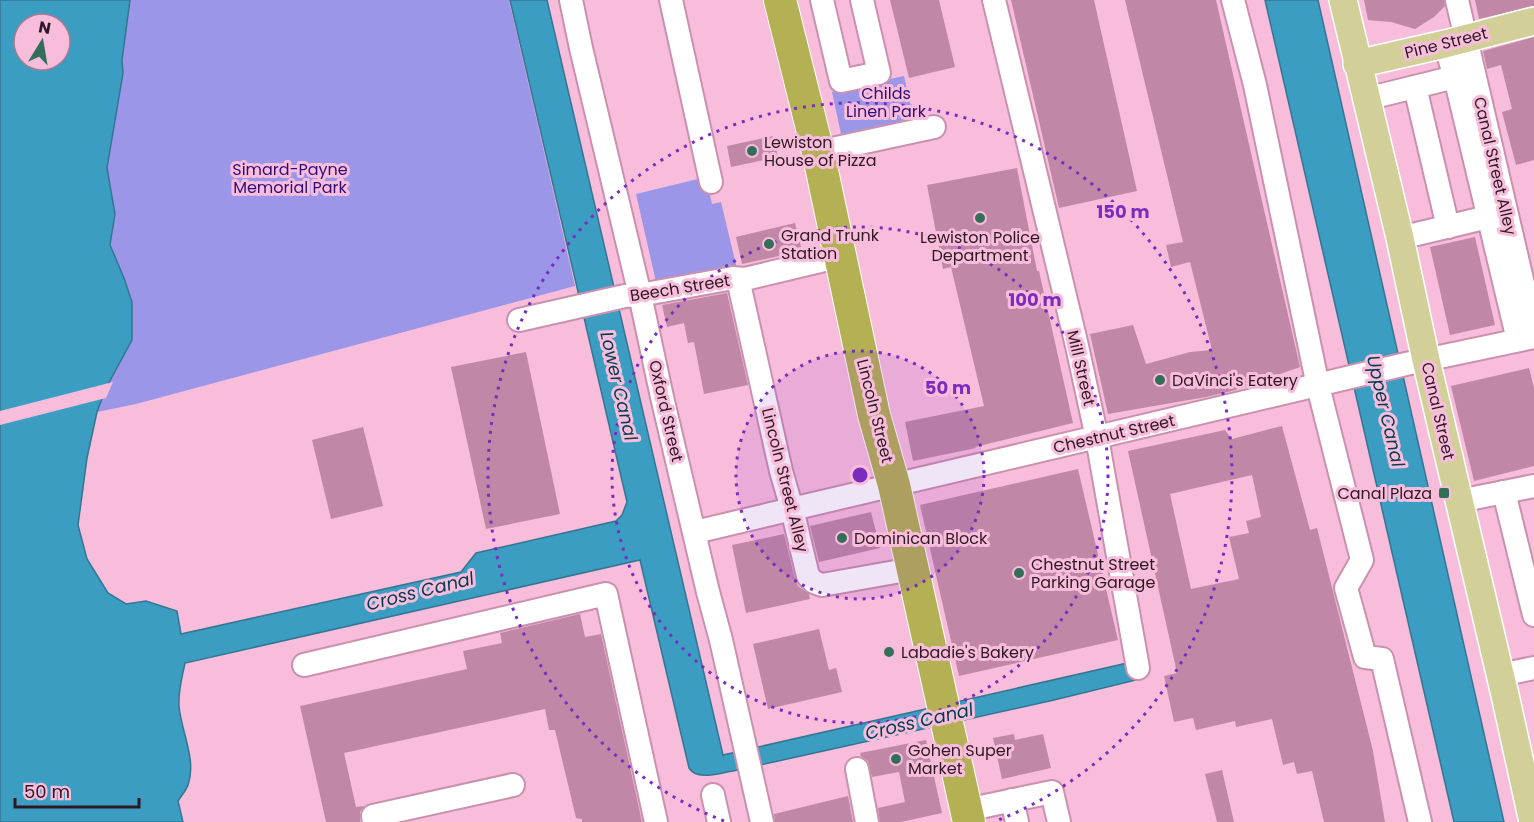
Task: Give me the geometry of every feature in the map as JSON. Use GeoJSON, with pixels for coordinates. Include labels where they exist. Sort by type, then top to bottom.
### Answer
{"type":"FeatureCollection","features":[{"type":"Feature","properties":{"kind":"highway","name":"Lincoln Street"},"geometry":{"type":"LineString","coordinates":[[780,0],[818,152],[874,415],[894,485],[968,816]]}},
{"type":"Feature","properties":{"kind":"main road","name":"Canal Street"},"geometry":{"type":"LineString","coordinates":[[1343,0],[1400,238],[1416,362],[1459,501],[1500,675],[1529,780],[1533,822]]}},
{"type":"Feature","properties":{"kind":"main road","name":"Pine Street"},"geometry":{"type":"LineString","coordinates":[[1357,64],[1534,21]]}},
{"type":"Feature","properties":{"kind":"street","name":"Oxford Street"},"geometry":{"type":"LineString","coordinates":[[571,0],[633,295],[662,397],[762,822]]}},
{"type":"Feature","properties":{"kind":"street"},"geometry":{"type":"LineString","coordinates":[[671,0],[711,182]]}},
{"type":"Feature","properties":{"kind":"street"},"geometry":{"type":"LineString","coordinates":[[822,0],[841,81],[879,73],[862,0]]}},
{"type":"Feature","properties":{"kind":"street","name":"Mill Street"},"geometry":{"type":"LineString","coordinates":[[994,0],[1097,438],[1138,668]]}},
{"type":"Feature","properties":{"kind":"street"},"geometry":{"type":"LineString","coordinates":[[1233,0],[1255,86],[1318,386],[1362,560],[1346,588],[1365,657],[1382,659],[1420,822]]}},
{"type":"Feature","properties":{"kind":"street","name":"Canal Street Alley"},"geometry":{"type":"LineString","coordinates":[[1457,0],[1455,42],[1529,336]]}},
{"type":"Feature","properties":{"kind":"street"},"geometry":{"type":"LineString","coordinates":[[1455,42],[1455,77],[1488,217],[1529,336]]}},
{"type":"Feature","properties":{"kind":"street"},"geometry":{"type":"LineString","coordinates":[[1366,99],[1455,77]]}},
{"type":"Feature","properties":{"kind":"street"},"geometry":{"type":"LineString","coordinates":[[1415,87],[1448,227]]}},
{"type":"Feature","properties":{"kind":"street"},"geometry":{"type":"LineString","coordinates":[[818,152],[934,127]]}},
{"type":"Feature","properties":{"kind":"street"},"geometry":{"type":"LineString","coordinates":[[1400,238],[1488,217]]}},
{"type":"Feature","properties":{"kind":"street","name":"Beech Street"},"geometry":{"type":"LineString","coordinates":[[519,320],[633,295],[745,279],[841,256]]}},
{"type":"Feature","properties":{"kind":"street","name":"Lincoln Street Alley"},"geometry":{"type":"LineString","coordinates":[[738,279],[778,460],[808,576],[814,582],[822,585],[912,569]]}},
{"type":"Feature","properties":{"kind":"street","name":"Chestnut Street"},"geometry":{"type":"LineString","coordinates":[[695,532],[1529,336]]}},
{"type":"Feature","properties":{"kind":"street"},"geometry":{"type":"LineString","coordinates":[[1459,501],[1534,486]]}},
{"type":"Feature","properties":{"kind":"street"},"geometry":{"type":"LineString","coordinates":[[1504,492],[1529,568],[1534,615]]}},
{"type":"Feature","properties":{"kind":"street"},"geometry":{"type":"LineString","coordinates":[[303,665],[606,594],[656,822]]}},
{"type":"Feature","properties":{"kind":"street"},"geometry":{"type":"LineString","coordinates":[[1500,675],[1534,668]]}},
{"type":"Feature","properties":{"kind":"street"},"geometry":{"type":"LineString","coordinates":[[857,769],[867,822]]}},
{"type":"Feature","properties":{"kind":"street"},"geometry":{"type":"LineString","coordinates":[[374,822],[373,816],[513,785]]}},
{"type":"Feature","properties":{"kind":"street"},"geometry":{"type":"LineString","coordinates":[[968,816],[1012,800],[1052,792],[1059,822]]}},
{"type":"Feature","properties":{"kind":"street"},"geometry":{"type":"LineString","coordinates":[[712,795],[719,822]]}},
{"type":"Feature","properties":{"kind":"street"},"geometry":{"type":"LineString","coordinates":[[1012,800],[1017,822]]}},
{"type":"Feature","properties":{"kind":"green space","name":"Simard-Payne Memorial Park"},"geometry":{"type":"Polygon","coordinates":[[[130,0],[509,0],[575,286],[136,404],[97,412],[132,302],[110,245],[115,214],[107,168],[123,73],[122,60],[130,0]]]}},
{"type":"Feature","properties":{"kind":"green space","name":"Childs Linen Park"},"geometry":{"type":"Polygon","coordinates":[[[904,76],[914,119],[841,134],[832,92],[904,76]]]}},
{"type":"Feature","properties":{"kind":"green space"},"geometry":{"type":"Polygon","coordinates":[[[706,177],[712,204],[721,202],[737,269],[730,265],[656,282],[636,194],[706,177]]]}},
{"type":"Feature","properties":{"kind":"water"},"geometry":{"type":"Polygon","coordinates":[[[0,0],[130,0],[122,60],[123,73],[107,168],[115,214],[110,245],[132,302],[132,340],[106,388],[97,412],[87,458],[78,525],[87,559],[108,593],[126,604],[146,601],[177,611],[181,634],[461,572],[476,553],[616,521],[622,515],[627,502],[510,0],[547,0],[723,755],[1132,662],[1136,680],[733,771],[709,775],[697,774],[689,768],[640,560],[185,663],[179,706],[191,766],[188,785],[178,801],[183,822],[0,822],[0,0]]]}},
{"type":"Feature","properties":{"kind":"water","name":"Upper Canal"},"geometry":{"type":"Polygon","coordinates":[[[1265,0],[1318,0],[1504,822],[1454,822],[1265,0]]]}},
{"type":"Feature","properties":{"kind":"pier"},"geometry":{"type":"Polygon","coordinates":[[[113,382],[106,398],[0,425],[0,411],[113,382]]]}},
{"type":"Feature","properties":{"kind":"building"},"geometry":{"type":"Polygon","coordinates":[[[890,0],[939,0],[955,67],[909,78],[890,0]]]}},
{"type":"Feature","properties":{"kind":"building"},"geometry":{"type":"Polygon","coordinates":[[[1011,0],[1094,0],[1137,191],[1059,208],[1011,0]]]}},
{"type":"Feature","properties":{"kind":"building"},"geometry":{"type":"Polygon","coordinates":[[[1125,0],[1216,0],[1300,367],[1232,391],[1108,414],[1090,334],[1133,325],[1146,364],[1190,352],[1212,350],[1190,262],[1171,267],[1166,245],[1183,242],[1125,0]]]}},
{"type":"Feature","properties":{"kind":"building"},"geometry":{"type":"Polygon","coordinates":[[[1364,0],[1444,0],[1445,6],[1434,17],[1415,29],[1391,22],[1368,20],[1364,0]]]}},
{"type":"Feature","properties":{"kind":"building"},"geometry":{"type":"Polygon","coordinates":[[[1475,0],[1534,0],[1534,6],[1479,19],[1475,0]]]}},
{"type":"Feature","properties":{"kind":"building"},"geometry":{"type":"Polygon","coordinates":[[[1534,37],[1534,160],[1516,165],[1502,112],[1512,109],[1501,65],[1487,69],[1483,51],[1534,37]]]}},
{"type":"Feature","properties":{"kind":"building","name":"Lewiston House of Pizza"},"geometry":{"type":"Polygon","coordinates":[[[773,136],[778,157],[731,167],[727,146],[773,136]]]}},
{"type":"Feature","properties":{"kind":"building"},"geometry":{"type":"Polygon","coordinates":[[[1017,168],[1037,271],[1039,271],[1073,423],[976,448],[913,461],[905,422],[984,406],[951,267],[943,269],[927,185],[1017,168]]]}},
{"type":"Feature","properties":{"kind":"building","name":"Grand Trunk Station"},"geometry":{"type":"Polygon","coordinates":[[[795,223],[802,251],[742,264],[736,237],[795,223]]]}},
{"type":"Feature","properties":{"kind":"building"},"geometry":{"type":"Polygon","coordinates":[[[1475,237],[1495,325],[1450,335],[1430,247],[1475,237]]]}},
{"type":"Feature","properties":{"kind":"building"},"geometry":{"type":"Polygon","coordinates":[[[727,293],[748,385],[704,394],[694,342],[688,343],[684,323],[667,327],[662,305],[727,293]]]}},
{"type":"Feature","properties":{"kind":"building"},"geometry":{"type":"Polygon","coordinates":[[[526,352],[560,514],[486,529],[451,367],[526,352]]]}},
{"type":"Feature","properties":{"kind":"building"},"geometry":{"type":"Polygon","coordinates":[[[1529,368],[1534,388],[1534,466],[1474,481],[1451,386],[1529,368]]]}},
{"type":"Feature","properties":{"kind":"building"},"geometry":{"type":"Polygon","coordinates":[[[1282,426],[1310,530],[1317,528],[1373,751],[1385,822],[1324,822],[1312,771],[1297,774],[1294,762],[1283,765],[1272,719],[1236,727],[1235,721],[1196,730],[1193,718],[1174,722],[1164,676],[1177,673],[1128,451],[1225,430],[1232,439],[1282,426]],[[1252,475],[1170,494],[1191,589],[1239,579],[1229,537],[1249,533],[1246,521],[1261,517],[1252,475]]]}},
{"type":"Feature","properties":{"kind":"building"},"geometry":{"type":"Polygon","coordinates":[[[363,427],[383,506],[331,519],[312,440],[363,427]]]}},
{"type":"Feature","properties":{"kind":"building","name":"Chestnut Street Parking Garage"},"geometry":{"type":"Polygon","coordinates":[[[1078,469],[1118,640],[959,676],[920,505],[1078,469]]]}},
{"type":"Feature","properties":{"kind":"building","name":"Dominican Block"},"geometry":{"type":"Polygon","coordinates":[[[871,512],[880,548],[819,562],[810,526],[871,512]]]}},
{"type":"Feature","properties":{"kind":"building"},"geometry":{"type":"Polygon","coordinates":[[[784,534],[795,579],[798,586],[809,594],[810,599],[746,613],[732,545],[784,534]]]}},
{"type":"Feature","properties":{"kind":"building"},"geometry":{"type":"Polygon","coordinates":[[[580,614],[585,637],[601,634],[642,822],[582,822],[582,819],[576,818],[555,730],[549,730],[545,709],[344,753],[356,807],[364,806],[360,812],[360,822],[326,822],[300,706],[467,669],[463,651],[502,643],[500,633],[580,614]]]}},
{"type":"Feature","properties":{"kind":"building"},"geometry":{"type":"Polygon","coordinates":[[[819,629],[829,670],[836,668],[842,692],[768,709],[753,644],[819,629]]]}},
{"type":"Feature","properties":{"kind":"building"},"geometry":{"type":"Polygon","coordinates":[[[1014,734],[1015,740],[1043,734],[1051,768],[1002,779],[993,738],[1014,734]]]}},
{"type":"Feature","properties":{"kind":"building"},"geometry":{"type":"Polygon","coordinates":[[[926,740],[942,813],[901,822],[880,822],[878,808],[905,802],[899,772],[872,777],[868,761],[860,753],[926,740]]]}},
{"type":"Feature","properties":{"kind":"building"},"geometry":{"type":"Polygon","coordinates":[[[1222,770],[1234,822],[1217,822],[1205,774],[1222,770]]]}},
{"type":"Feature","properties":{"kind":"building"},"geometry":{"type":"Polygon","coordinates":[[[848,796],[853,822],[775,822],[774,814],[848,796]]]}},
{"type":"Feature","properties":{"kind":"place","name":"Lewiston House of Pizza"},"geometry":{"type":"Point","coordinates":[752,151]}},
{"type":"Feature","properties":{"kind":"place","name":"Lewiston Police Department"},"geometry":{"type":"Point","coordinates":[980,218]}},
{"type":"Feature","properties":{"kind":"place","name":"Grand Trunk Station"},"geometry":{"type":"Point","coordinates":[769,244]}},
{"type":"Feature","properties":{"kind":"place","name":"DaVinci's Eatery"},"geometry":{"type":"Point","coordinates":[1160,380]}},
{"type":"Feature","properties":{"kind":"place","name":"Canal Plaza"},"geometry":{"type":"Point","coordinates":[1444,493]}},
{"type":"Feature","properties":{"kind":"place","name":"Dominican Block"},"geometry":{"type":"Point","coordinates":[842,538]}},
{"type":"Feature","properties":{"kind":"place","name":"Chestnut Street Parking Garage"},"geometry":{"type":"Point","coordinates":[1019,573]}},
{"type":"Feature","properties":{"kind":"place","name":"Labadie's Bakery"},"geometry":{"type":"Point","coordinates":[889,652]}},
{"type":"Feature","properties":{"kind":"place","name":"Gohen Super Market"},"geometry":{"type":"Point","coordinates":[896,759]}},
{"type":"Feature","properties":{"kind":"water label","name":"Lower Canal"},"geometry":{"type":"Point","coordinates":[619,386]}},
{"type":"Feature","properties":{"kind":"water label","name":"Cross Canal"},"geometry":{"type":"Point","coordinates":[420,591]}},
{"type":"Feature","properties":{"kind":"water label","name":"Cross Canal"},"geometry":{"type":"Point","coordinates":[919,721]}}]}
